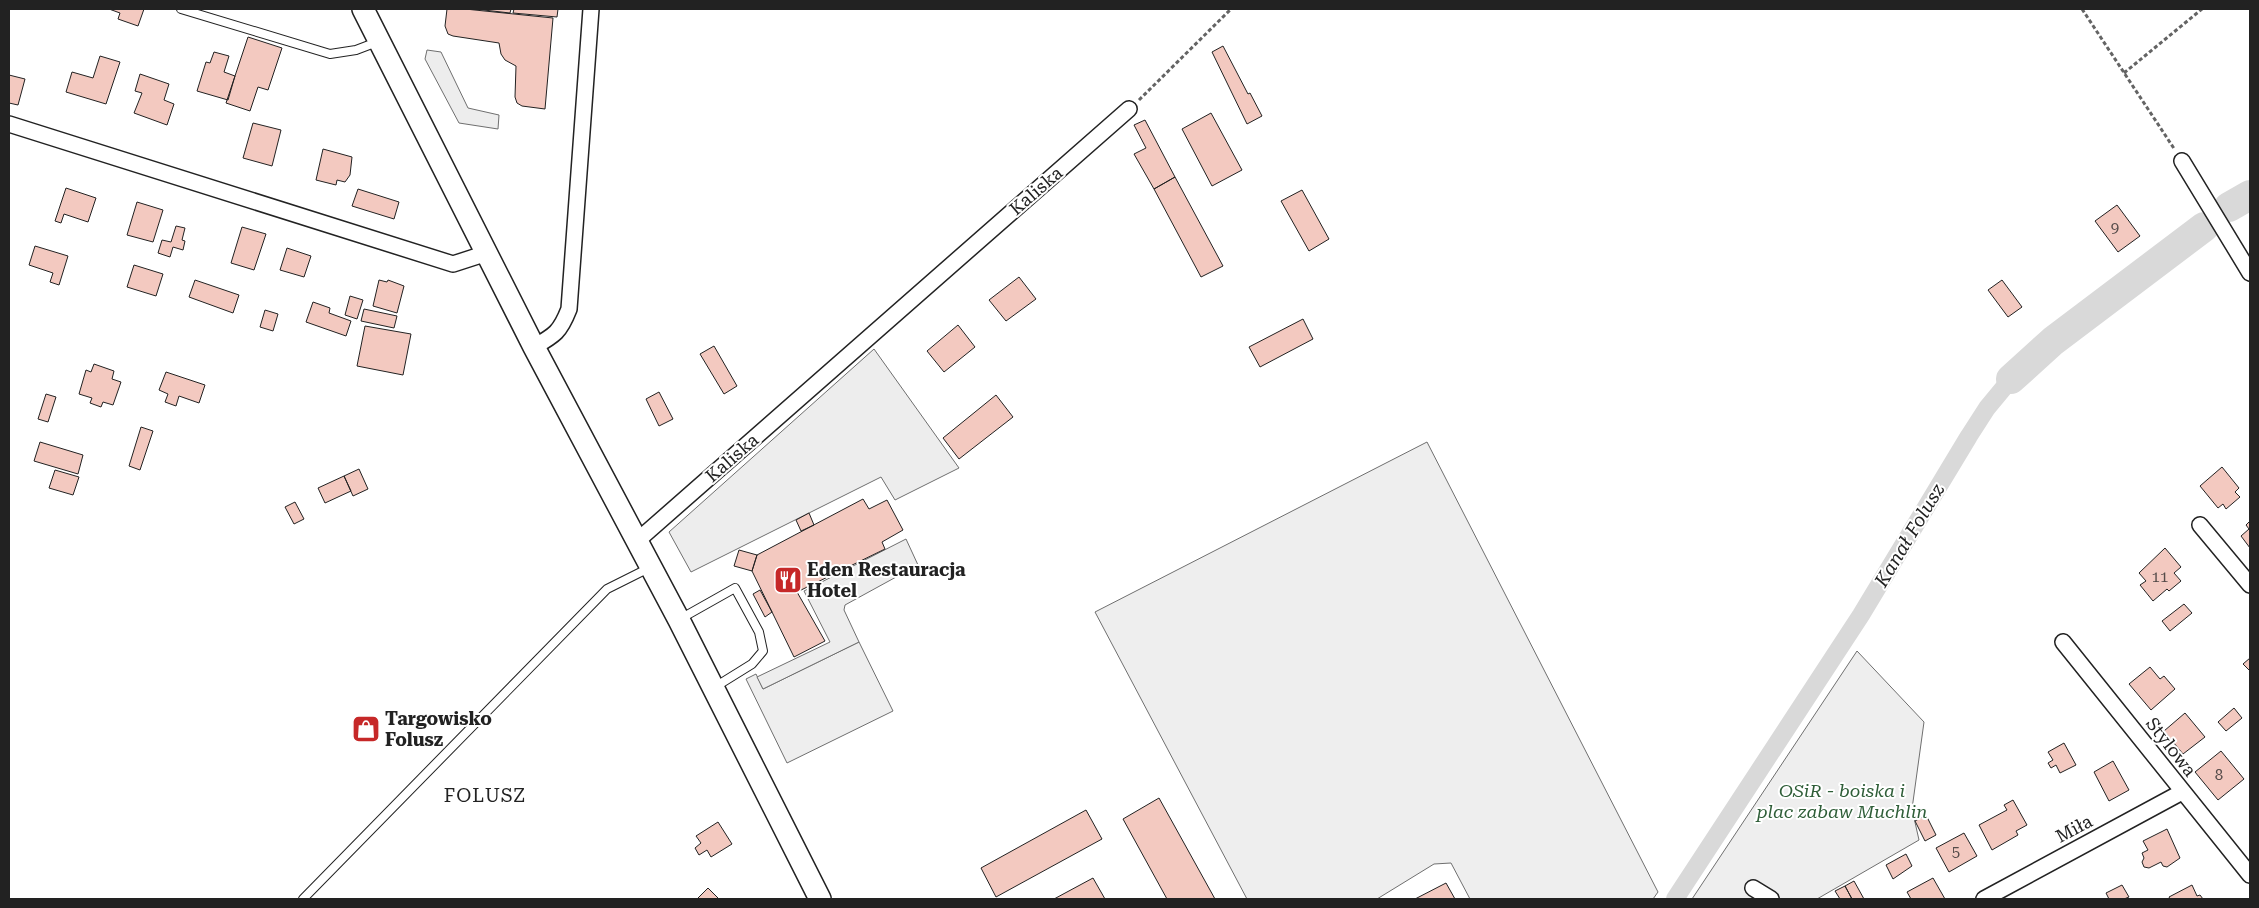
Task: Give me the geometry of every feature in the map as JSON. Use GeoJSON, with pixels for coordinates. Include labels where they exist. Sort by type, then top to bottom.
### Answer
{"type":"FeatureCollection","features":[{"type":"Feature","properties":{"kind":"main road"},"geometry":{"type":"LineString","coordinates":[[363,9],[534,346],[679,620],[820,899]]}},
{"type":"Feature","properties":{"kind":"street"},"geometry":{"type":"LineString","coordinates":[[534,346],[556,334],[563,325],[569,309],[591,9]]}},
{"type":"Feature","properties":{"kind":"street","name":"Kaliska"},"geometry":{"type":"LineString","coordinates":[[637,541],[1129,109]]}},
{"type":"Feature","properties":{"kind":"street"},"geometry":{"type":"LineString","coordinates":[[9,124],[453,264],[487,253]]}},
{"type":"Feature","properties":{"kind":"street"},"geometry":{"type":"LineString","coordinates":[[2182,161],[2250,273]]}},
{"type":"Feature","properties":{"kind":"street"},"geometry":{"type":"LineString","coordinates":[[2200,525],[2250,585]]}},
{"type":"Feature","properties":{"kind":"street","name":"Stylowa"},"geometry":{"type":"LineString","coordinates":[[2063,642],[2250,874]]}},
{"type":"Feature","properties":{"kind":"street","name":"Miła"},"geometry":{"type":"LineString","coordinates":[[1984,899],[2182,792]]}},
{"type":"Feature","properties":{"kind":"street"},"geometry":{"type":"LineString","coordinates":[[1754,888],[1771,899]]}},
{"type":"Feature","properties":{"kind":"lane"},"geometry":{"type":"LineString","coordinates":[[181,9],[330,54],[356,50],[379,41]]}},
{"type":"Feature","properties":{"kind":"lane"},"geometry":{"type":"LineString","coordinates":[[303,899],[607,589],[650,567]]}},
{"type":"Feature","properties":{"kind":"lane"},"geometry":{"type":"LineString","coordinates":[[679,620],[735,588],[759,632],[763,651],[752,664],[713,688]]}},
{"type":"Feature","properties":{"kind":"path"},"geometry":{"type":"LineString","coordinates":[[1129,109],[1231,9]]}},
{"type":"Feature","properties":{"kind":"path"},"geometry":{"type":"LineString","coordinates":[[2082,9],[2182,161]]}},
{"type":"Feature","properties":{"kind":"path"},"geometry":{"type":"LineString","coordinates":[[2124,73],[2202,9]]}},
{"type":"Feature","properties":{"kind":"green space"},"geometry":{"type":"Polygon","coordinates":[[[1427,442],[1658,892],[1653,899],[1470,899],[1451,863],[1434,864],[1377,899],[1247,899],[1095,612],[1427,442]]]}},
{"type":"Feature","properties":{"kind":"green space"},"geometry":{"type":"Polygon","coordinates":[[[859,642],[893,711],[787,763],[746,679],[756,674],[763,689],[859,642]]]}},
{"type":"Feature","properties":{"kind":"green space","name":"OSiR - boiska i plac zabaw Muchlin"},"geometry":{"type":"Polygon","coordinates":[[[1857,651],[1924,722],[1912,809],[1919,840],[1817,899],[1692,899],[1857,651]]]}},
{"type":"Feature","properties":{"kind":"shaded area"},"geometry":{"type":"Polygon","coordinates":[[[427,50],[441,52],[468,108],[499,115],[498,129],[459,123],[425,59],[427,50]]]}},
{"type":"Feature","properties":{"kind":"shaded area"},"geometry":{"type":"Polygon","coordinates":[[[874,349],[959,468],[895,500],[881,477],[691,572],[669,532],[874,349]]]}},
{"type":"Feature","properties":{"kind":"shaded area"},"geometry":{"type":"Polygon","coordinates":[[[906,539],[918,565],[845,605],[844,610],[859,642],[763,689],[757,677],[830,642],[804,591],[906,539]]]}},
{"type":"Feature","properties":{"kind":"building"},"geometry":{"type":"Polygon","coordinates":[[[109,9],[144,9],[138,26],[118,19],[120,13],[109,9]]]}},
{"type":"Feature","properties":{"kind":"building"},"geometry":{"type":"Polygon","coordinates":[[[447,9],[465,9],[553,18],[545,109],[522,106],[517,103],[515,97],[516,66],[505,60],[501,54],[499,43],[448,34],[445,26],[447,9]]]}},
{"type":"Feature","properties":{"kind":"building"},"geometry":{"type":"Polygon","coordinates":[[[475,9],[511,9],[510,13],[475,9]]]}},
{"type":"Feature","properties":{"kind":"building"},"geometry":{"type":"Polygon","coordinates":[[[514,9],[558,9],[557,17],[513,13],[514,9]]]}},
{"type":"Feature","properties":{"kind":"building"},"geometry":{"type":"Polygon","coordinates":[[[248,37],[282,48],[268,90],[258,87],[250,111],[226,103],[248,37]]]}},
{"type":"Feature","properties":{"kind":"building"},"geometry":{"type":"Polygon","coordinates":[[[1223,46],[1248,94],[1250,93],[1262,116],[1247,124],[1212,52],[1223,46]]]}},
{"type":"Feature","properties":{"kind":"building"},"geometry":{"type":"Polygon","coordinates":[[[214,52],[229,56],[224,72],[235,76],[228,100],[197,91],[206,62],[210,63],[214,52]]]}},
{"type":"Feature","properties":{"kind":"building"},"geometry":{"type":"Polygon","coordinates":[[[100,56],[120,62],[106,104],[66,92],[72,72],[93,78],[100,56]]]}},
{"type":"Feature","properties":{"kind":"building"},"geometry":{"type":"Polygon","coordinates":[[[140,74],[169,84],[164,100],[174,104],[167,125],[134,113],[142,93],[135,91],[140,74]]]}},
{"type":"Feature","properties":{"kind":"building"},"geometry":{"type":"Polygon","coordinates":[[[9,75],[25,79],[18,105],[9,103],[9,75]]]}},
{"type":"Feature","properties":{"kind":"building"},"geometry":{"type":"Polygon","coordinates":[[[1211,113],[1242,170],[1212,186],[1182,129],[1211,113]]]}},
{"type":"Feature","properties":{"kind":"building"},"geometry":{"type":"Polygon","coordinates":[[[1145,120],[1175,177],[1154,189],[1134,154],[1146,148],[1134,125],[1145,120]]]}},
{"type":"Feature","properties":{"kind":"building"},"geometry":{"type":"Polygon","coordinates":[[[253,123],[281,130],[272,166],[243,158],[253,123]]]}},
{"type":"Feature","properties":{"kind":"building"},"geometry":{"type":"Polygon","coordinates":[[[323,149],[352,157],[350,175],[345,182],[337,180],[336,185],[316,180],[323,149]]]}},
{"type":"Feature","properties":{"kind":"building"},"geometry":{"type":"Polygon","coordinates":[[[1175,177],[1223,266],[1201,277],[1154,189],[1175,177]]]}},
{"type":"Feature","properties":{"kind":"building"},"geometry":{"type":"Polygon","coordinates":[[[66,188],[96,198],[88,222],[64,214],[61,223],[55,221],[66,188]]]}},
{"type":"Feature","properties":{"kind":"building"},"geometry":{"type":"Polygon","coordinates":[[[358,189],[399,202],[394,219],[352,206],[358,189]]]}},
{"type":"Feature","properties":{"kind":"building"},"geometry":{"type":"Polygon","coordinates":[[[1302,190],[1329,239],[1309,251],[1281,201],[1302,190]]]}},
{"type":"Feature","properties":{"kind":"building"},"geometry":{"type":"Polygon","coordinates":[[[137,202],[163,210],[153,242],[127,235],[137,202]]]}},
{"type":"Feature","properties":{"kind":"building"},"geometry":{"type":"Polygon","coordinates":[[[2117,205],[2140,236],[2118,252],[2095,221],[2117,205]]]}},
{"type":"Feature","properties":{"kind":"building"},"geometry":{"type":"Polygon","coordinates":[[[176,226],[185,228],[182,240],[185,241],[183,250],[173,247],[170,257],[158,253],[162,240],[171,242],[176,226]]]}},
{"type":"Feature","properties":{"kind":"building"},"geometry":{"type":"Polygon","coordinates":[[[242,227],[266,234],[254,270],[231,263],[242,227]]]}},
{"type":"Feature","properties":{"kind":"building"},"geometry":{"type":"Polygon","coordinates":[[[35,246],[68,256],[59,285],[50,282],[53,273],[29,265],[35,246]]]}},
{"type":"Feature","properties":{"kind":"building"},"geometry":{"type":"Polygon","coordinates":[[[287,248],[311,256],[304,277],[280,270],[287,248]]]}},
{"type":"Feature","properties":{"kind":"building"},"geometry":{"type":"Polygon","coordinates":[[[134,265],[163,274],[156,296],[127,287],[134,265]]]}},
{"type":"Feature","properties":{"kind":"building"},"geometry":{"type":"Polygon","coordinates":[[[1019,277],[1036,299],[1006,321],[989,300],[1019,277]]]}},
{"type":"Feature","properties":{"kind":"building"},"geometry":{"type":"Polygon","coordinates":[[[195,280],[239,295],[233,313],[189,297],[195,280]]]}},
{"type":"Feature","properties":{"kind":"building"},"geometry":{"type":"Polygon","coordinates":[[[379,280],[387,282],[388,280],[404,286],[397,313],[373,306],[379,280]]]}},
{"type":"Feature","properties":{"kind":"building"},"geometry":{"type":"Polygon","coordinates":[[[2002,280],[2022,307],[2008,317],[1988,290],[2002,280]]]}},
{"type":"Feature","properties":{"kind":"building"},"geometry":{"type":"Polygon","coordinates":[[[350,296],[363,300],[357,319],[345,315],[350,296]]]}},
{"type":"Feature","properties":{"kind":"building"},"geometry":{"type":"Polygon","coordinates":[[[313,302],[330,308],[329,313],[351,321],[346,336],[306,322],[313,302]]]}},
{"type":"Feature","properties":{"kind":"building"},"geometry":{"type":"Polygon","coordinates":[[[364,309],[397,316],[394,328],[361,321],[364,309]]]}},
{"type":"Feature","properties":{"kind":"building"},"geometry":{"type":"Polygon","coordinates":[[[265,310],[278,314],[273,331],[260,327],[265,310]]]}},
{"type":"Feature","properties":{"kind":"building"},"geometry":{"type":"Polygon","coordinates":[[[1303,319],[1313,339],[1260,367],[1249,347],[1303,319]]]}},
{"type":"Feature","properties":{"kind":"building"},"geometry":{"type":"Polygon","coordinates":[[[958,325],[975,347],[944,372],[927,351],[958,325]]]}},
{"type":"Feature","properties":{"kind":"building"},"geometry":{"type":"Polygon","coordinates":[[[365,326],[411,334],[403,375],[357,366],[365,326]]]}},
{"type":"Feature","properties":{"kind":"building"},"geometry":{"type":"Polygon","coordinates":[[[714,346],[737,386],[724,394],[700,354],[714,346]]]}},
{"type":"Feature","properties":{"kind":"building"},"geometry":{"type":"Polygon","coordinates":[[[94,364],[114,371],[112,379],[121,382],[113,405],[103,402],[101,407],[90,403],[92,398],[79,394],[86,370],[91,372],[94,364]]]}},
{"type":"Feature","properties":{"kind":"building"},"geometry":{"type":"Polygon","coordinates":[[[166,372],[205,385],[199,403],[179,396],[176,406],[165,402],[168,394],[159,390],[166,372]]]}},
{"type":"Feature","properties":{"kind":"building"},"geometry":{"type":"Polygon","coordinates":[[[659,392],[673,419],[659,426],[646,399],[659,392]]]}},
{"type":"Feature","properties":{"kind":"building"},"geometry":{"type":"Polygon","coordinates":[[[46,394],[56,397],[48,422],[38,419],[46,394]]]}},
{"type":"Feature","properties":{"kind":"building"},"geometry":{"type":"Polygon","coordinates":[[[996,395],[1013,417],[959,459],[943,438],[996,395]]]}},
{"type":"Feature","properties":{"kind":"building"},"geometry":{"type":"Polygon","coordinates":[[[141,427],[153,431],[140,470],[129,466],[141,427]]]}},
{"type":"Feature","properties":{"kind":"building"},"geometry":{"type":"Polygon","coordinates":[[[40,442],[83,455],[78,474],[34,461],[40,442]]]}},
{"type":"Feature","properties":{"kind":"building"},"geometry":{"type":"Polygon","coordinates":[[[2222,467],[2239,488],[2235,492],[2240,497],[2226,509],[2223,504],[2218,508],[2200,486],[2222,467]]]}},
{"type":"Feature","properties":{"kind":"building"},"geometry":{"type":"Polygon","coordinates":[[[359,469],[368,489],[353,496],[344,476],[359,469]]]}},
{"type":"Feature","properties":{"kind":"building"},"geometry":{"type":"Polygon","coordinates":[[[55,470],[79,477],[73,495],[49,488],[55,470]]]}},
{"type":"Feature","properties":{"kind":"building"},"geometry":{"type":"Polygon","coordinates":[[[344,476],[351,491],[325,503],[318,488],[344,476]]]}},
{"type":"Feature","properties":{"kind":"building","name":"Eden Restauracja Hotel"},"geometry":{"type":"Polygon","coordinates":[[[863,499],[869,509],[887,500],[903,530],[882,542],[885,549],[797,592],[825,641],[794,657],[752,571],[757,555],[863,499]]]}},
{"type":"Feature","properties":{"kind":"building"},"geometry":{"type":"Polygon","coordinates":[[[295,502],[304,519],[294,524],[285,507],[295,502]]]}},
{"type":"Feature","properties":{"kind":"building"},"geometry":{"type":"Polygon","coordinates":[[[809,513],[814,525],[801,531],[796,520],[809,513]]]}},
{"type":"Feature","properties":{"kind":"building"},"geometry":{"type":"Polygon","coordinates":[[[2250,521],[2250,548],[2241,536],[2249,529],[2246,525],[2250,521]]]}},
{"type":"Feature","properties":{"kind":"building"},"geometry":{"type":"Polygon","coordinates":[[[2165,548],[2181,567],[2174,573],[2181,581],[2169,591],[2167,589],[2153,601],[2140,585],[2146,581],[2139,573],[2165,548]]]}},
{"type":"Feature","properties":{"kind":"building"},"geometry":{"type":"Polygon","coordinates":[[[739,550],[757,555],[752,571],[734,566],[739,550]]]}},
{"type":"Feature","properties":{"kind":"building"},"geometry":{"type":"Polygon","coordinates":[[[760,590],[772,612],[765,617],[753,594],[760,590]]]}},
{"type":"Feature","properties":{"kind":"building"},"geometry":{"type":"Polygon","coordinates":[[[2184,604],[2192,613],[2170,631],[2162,621],[2184,604]]]}},
{"type":"Feature","properties":{"kind":"building"},"geometry":{"type":"Polygon","coordinates":[[[2250,658],[2250,671],[2243,664],[2250,658]]]}},
{"type":"Feature","properties":{"kind":"building"},"geometry":{"type":"Polygon","coordinates":[[[2150,667],[2160,679],[2164,676],[2175,689],[2151,710],[2129,684],[2150,667]]]}},
{"type":"Feature","properties":{"kind":"building"},"geometry":{"type":"Polygon","coordinates":[[[2234,708],[2242,718],[2226,731],[2218,722],[2234,708]]]}},
{"type":"Feature","properties":{"kind":"building"},"geometry":{"type":"Polygon","coordinates":[[[2185,713],[2205,737],[2183,754],[2164,731],[2185,713]]]}},
{"type":"Feature","properties":{"kind":"building"},"geometry":{"type":"Polygon","coordinates":[[[2064,743],[2076,765],[2060,773],[2056,765],[2051,768],[2048,763],[2053,760],[2048,752],[2064,743]]]}},
{"type":"Feature","properties":{"kind":"building"},"geometry":{"type":"Polygon","coordinates":[[[2221,751],[2244,779],[2218,800],[2195,772],[2221,751]]]}},
{"type":"Feature","properties":{"kind":"building"},"geometry":{"type":"Polygon","coordinates":[[[2113,761],[2129,790],[2109,801],[2094,772],[2113,761]]]}},
{"type":"Feature","properties":{"kind":"building"},"geometry":{"type":"Polygon","coordinates":[[[1159,798],[1215,899],[1167,899],[1123,819],[1159,798]]]}},
{"type":"Feature","properties":{"kind":"building"},"geometry":{"type":"Polygon","coordinates":[[[2013,800],[2027,825],[2016,831],[2018,835],[1992,850],[1979,825],[2007,810],[2004,805],[2013,800]]]}},
{"type":"Feature","properties":{"kind":"building"},"geometry":{"type":"Polygon","coordinates":[[[1086,810],[1102,839],[996,897],[981,868],[1086,810]]]}},
{"type":"Feature","properties":{"kind":"building"},"geometry":{"type":"Polygon","coordinates":[[[1926,815],[1936,835],[1925,841],[1915,821],[1926,815]]]}},
{"type":"Feature","properties":{"kind":"building"},"geometry":{"type":"Polygon","coordinates":[[[718,822],[732,844],[711,857],[707,850],[699,855],[695,848],[701,843],[696,836],[718,822]]]}},
{"type":"Feature","properties":{"kind":"building"},"geometry":{"type":"Polygon","coordinates":[[[2167,829],[2180,858],[2167,867],[2163,866],[2161,862],[2149,868],[2144,867],[2142,853],[2148,850],[2143,841],[2167,829]]]}},
{"type":"Feature","properties":{"kind":"building"},"geometry":{"type":"Polygon","coordinates":[[[1964,833],[1977,856],[1949,872],[1936,848],[1964,833]]]}},
{"type":"Feature","properties":{"kind":"building"},"geometry":{"type":"Polygon","coordinates":[[[1906,854],[1912,866],[1893,879],[1886,865],[1906,854]]]}},
{"type":"Feature","properties":{"kind":"building"},"geometry":{"type":"Polygon","coordinates":[[[1093,878],[1105,899],[1054,899],[1093,878]]]}},
{"type":"Feature","properties":{"kind":"building"},"geometry":{"type":"Polygon","coordinates":[[[1933,878],[1945,899],[1911,899],[1907,892],[1933,878]]]}},
{"type":"Feature","properties":{"kind":"building"},"geometry":{"type":"Polygon","coordinates":[[[1854,881],[1864,899],[1852,899],[1845,886],[1854,881]]]}},
{"type":"Feature","properties":{"kind":"building"},"geometry":{"type":"Polygon","coordinates":[[[1446,883],[1455,899],[1415,899],[1446,883]]]}},
{"type":"Feature","properties":{"kind":"building"},"geometry":{"type":"Polygon","coordinates":[[[2122,885],[2129,897],[2109,899],[2106,893],[2122,885]]]}},
{"type":"Feature","properties":{"kind":"building"},"geometry":{"type":"Polygon","coordinates":[[[2192,885],[2197,896],[2200,895],[2203,899],[2170,899],[2169,897],[2192,885]]]}},
{"type":"Feature","properties":{"kind":"building"},"geometry":{"type":"Polygon","coordinates":[[[1845,886],[1852,899],[1840,899],[1835,891],[1845,886]]]}},
{"type":"Feature","properties":{"kind":"building"},"geometry":{"type":"Polygon","coordinates":[[[708,888],[719,899],[697,899],[708,888]]]}},
{"type":"Feature","properties":{"kind":"waterway","name":"Kanał Folusz"},"geometry":{"type":"LineString","coordinates":[[2229,207],[2250,195]]}},
{"type":"Feature","properties":{"kind":"waterway","name":"Kanał Folusz"},"geometry":{"type":"LineString","coordinates":[[2011,379],[2053,341],[2204,227]]}},
{"type":"Feature","properties":{"kind":"waterway","name":"Kanał Folusz"},"geometry":{"type":"LineString","coordinates":[[1675,899],[1861,615],[1987,408],[2011,379]]}},
{"type":"Feature","properties":{"kind":"place","name":"Eden Restauracja Hotel"},"geometry":{"type":"Point","coordinates":[788,580]}},
{"type":"Feature","properties":{"kind":"place","name":"Targowisko Folusz"},"geometry":{"type":"Point","coordinates":[366,729]}},
{"type":"Feature","properties":{"kind":"district","name":"FOLUSZ"},"geometry":{"type":"Point","coordinates":[485,795]}}]}
